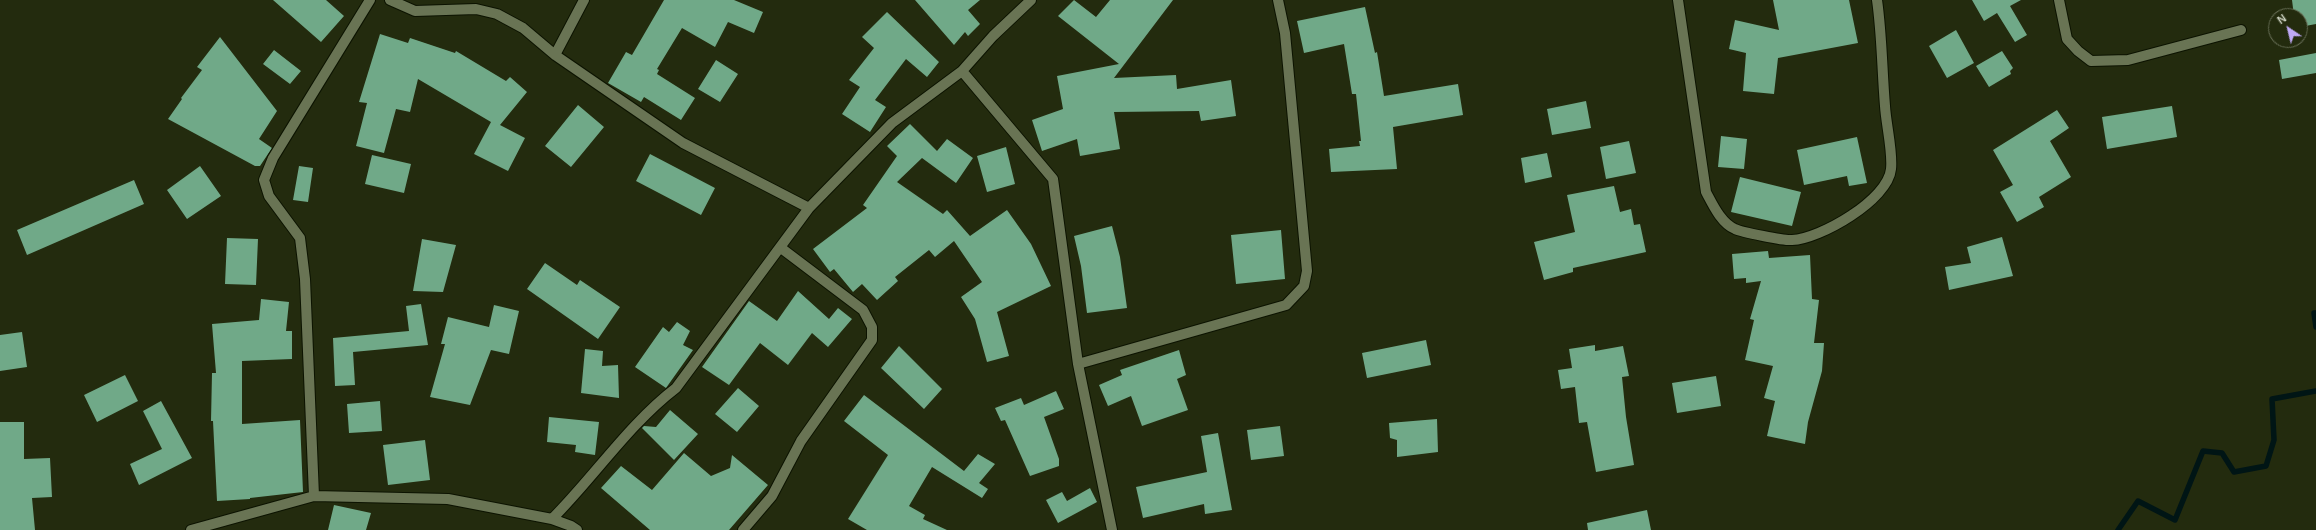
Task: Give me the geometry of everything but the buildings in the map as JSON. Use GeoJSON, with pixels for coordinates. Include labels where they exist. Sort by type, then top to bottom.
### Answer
{"type":"FeatureCollection","features":[{"type":"Feature","properties":{"kind":"street"},"geometry":{"type":"LineString","coordinates":[[314,496],[305,279],[300,238],[269,196],[264,180],[273,158],[370,0]]}},
{"type":"Feature","properties":{"kind":"street"},"geometry":{"type":"LineString","coordinates":[[390,0],[415,11],[476,9],[497,14],[523,28],[555,54],[683,143],[809,208]]}},
{"type":"Feature","properties":{"kind":"street"},"geometry":{"type":"LineString","coordinates":[[555,54],[584,0]]}},
{"type":"Feature","properties":{"kind":"street"},"geometry":{"type":"LineString","coordinates":[[552,519],[580,491],[656,403],[676,388],[781,248],[809,208],[892,124],[962,71],[993,36],[1031,0]]}},
{"type":"Feature","properties":{"kind":"street"},"geometry":{"type":"LineString","coordinates":[[1078,364],[1286,304],[1304,286],[1307,271],[1285,33],[1278,0]]}},
{"type":"Feature","properties":{"kind":"street"},"geometry":{"type":"LineString","coordinates":[[1678,0],[1706,192],[1717,213],[1735,229],[1792,240],[1832,228],[1871,200],[1884,188],[1891,170],[1885,105],[1881,26],[1877,0]]}},
{"type":"Feature","properties":{"kind":"street"},"geometry":{"type":"LineString","coordinates":[[2059,0],[2068,39],[2078,51],[2091,61],[2128,60],[2241,30]]}},
{"type":"Feature","properties":{"kind":"street"},"geometry":{"type":"LineString","coordinates":[[962,71],[1053,179],[1078,364],[1112,530]]}},
{"type":"Feature","properties":{"kind":"street"},"geometry":{"type":"LineString","coordinates":[[742,530],[772,496],[801,441],[872,340],[872,327],[863,310],[781,248]]}},
{"type":"Feature","properties":{"kind":"street"},"geometry":{"type":"LineString","coordinates":[[191,530],[314,496],[448,499],[552,519],[571,526],[577,530]]}},
{"type":"Feature","properties":{"kind":"waterway"},"geometry":{"type":"LineString","coordinates":[[2316,313],[2314,313],[2316,327]]}},
{"type":"Feature","properties":{"kind":"waterway"},"geometry":{"type":"LineString","coordinates":[[2118,530],[2138,501],[2175,520],[2203,451],[2222,453],[2234,472],[2266,466],[2274,440],[2272,399],[2316,391]]}}]}
